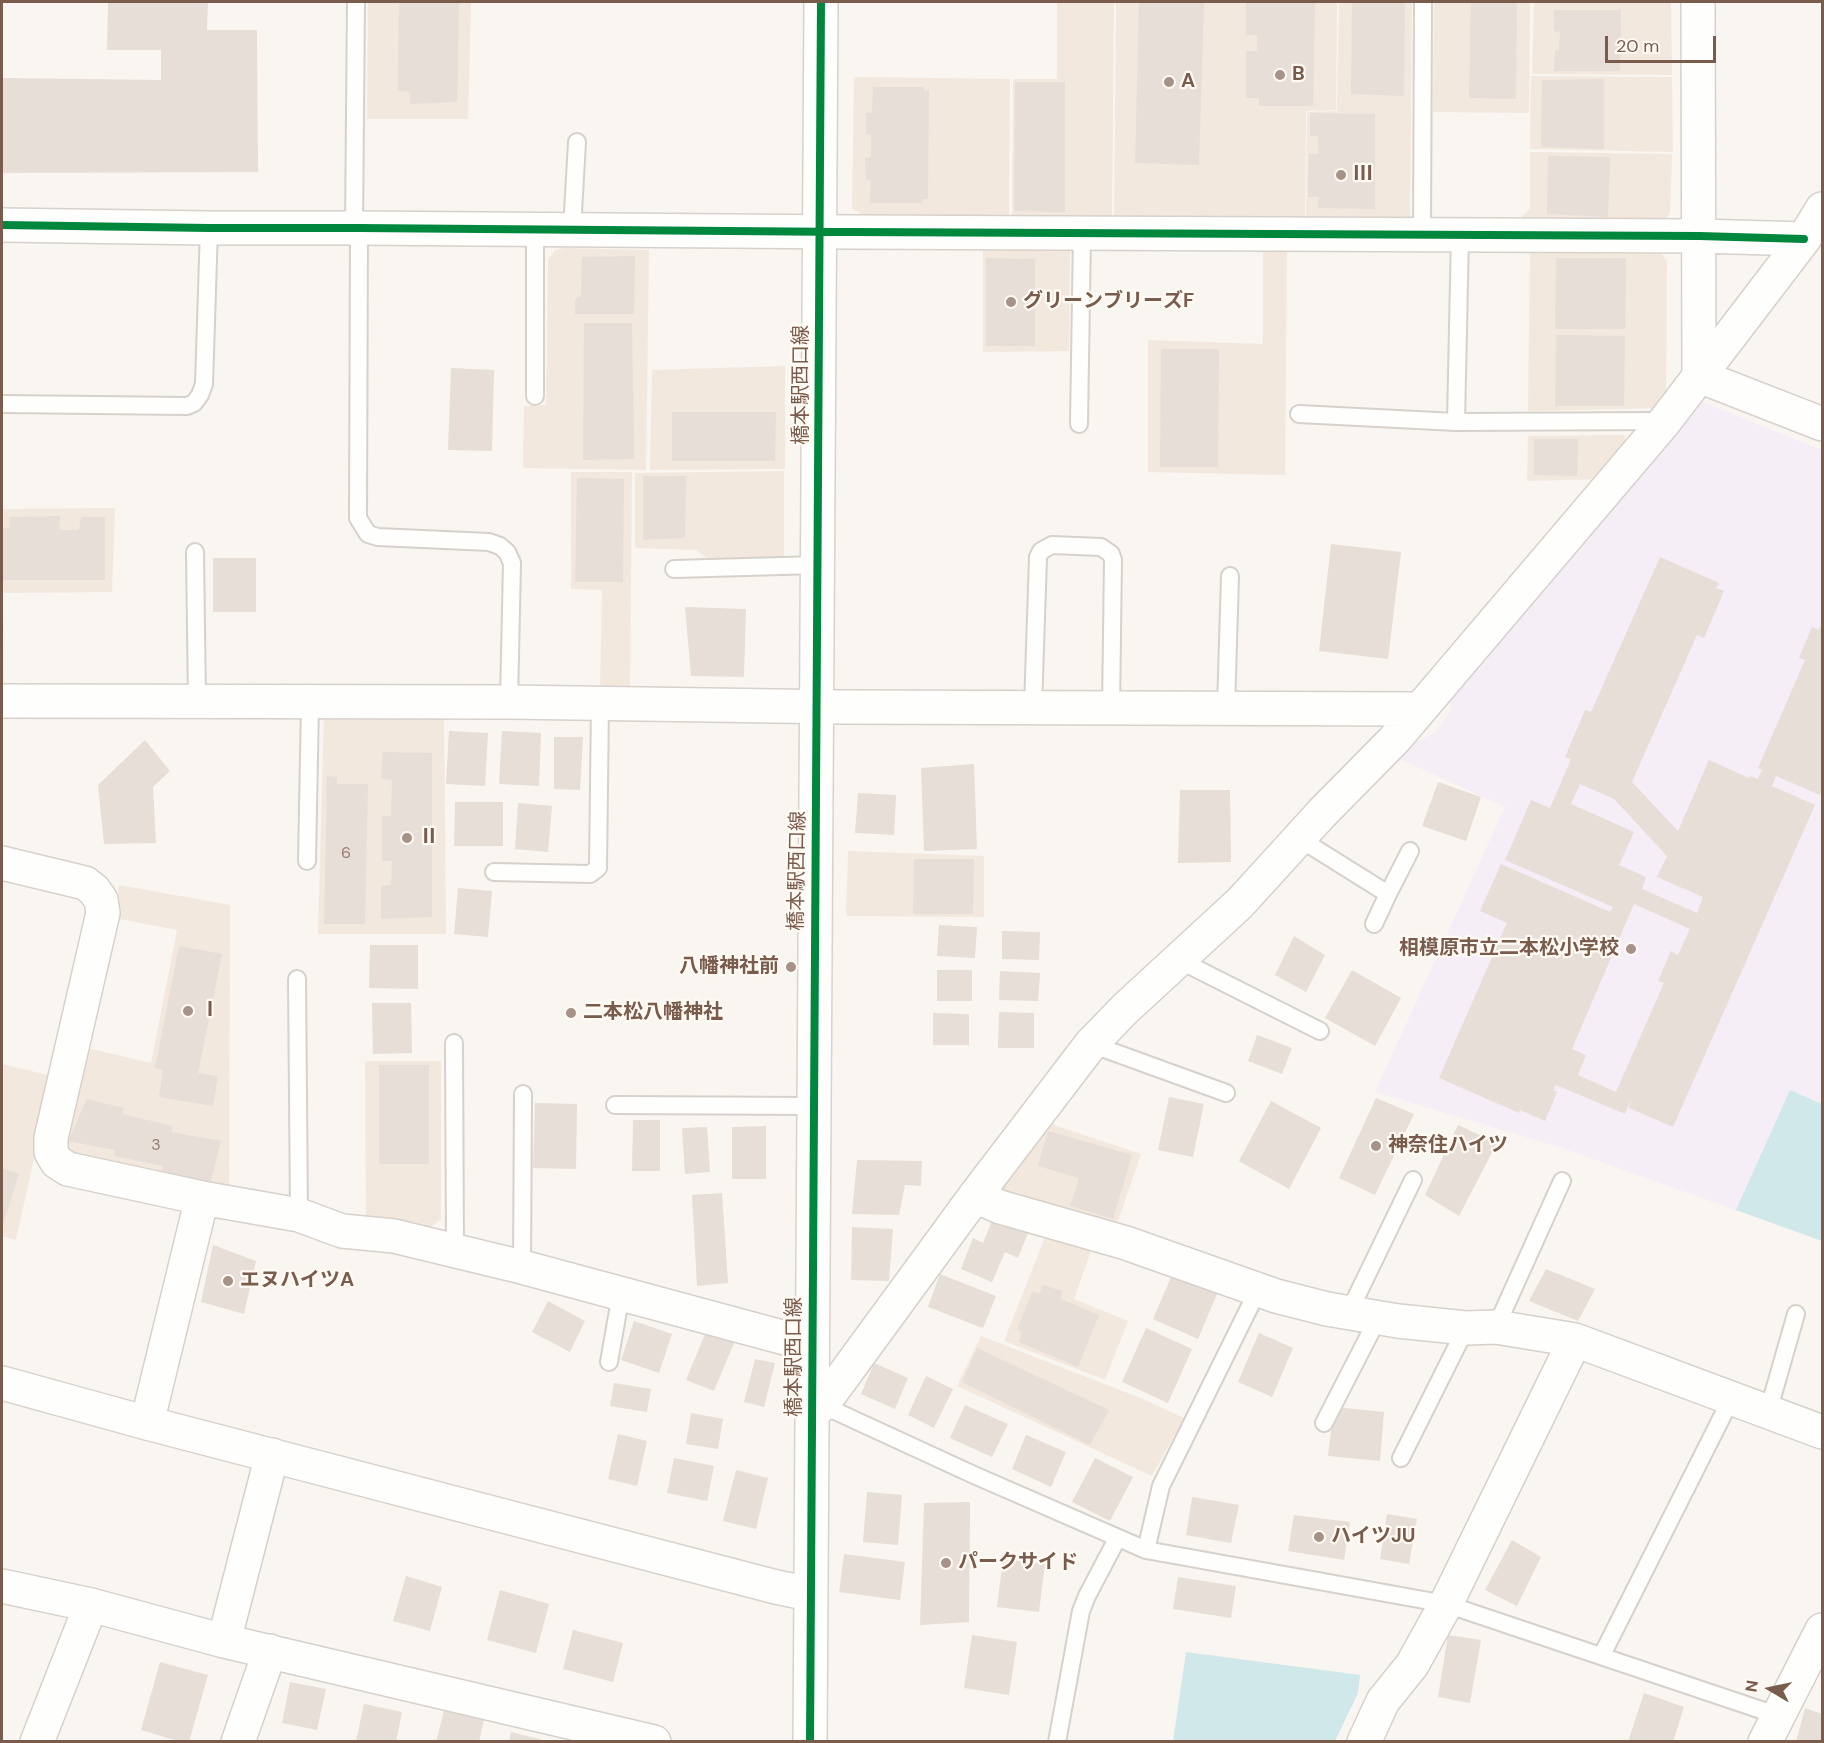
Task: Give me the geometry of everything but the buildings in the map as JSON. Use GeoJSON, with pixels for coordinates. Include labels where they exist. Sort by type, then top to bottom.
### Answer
{"type":"FeatureCollection","features":[{"type":"Feature","properties":{"kind":"street","name":"橋本駅西口線"},"geometry":{"type":"LineString","coordinates":[[810,1742],[810,1594],[817,1406],[811,1345],[821,2]]}},
{"type":"Feature","properties":{"kind":"street"},"geometry":{"type":"LineString","coordinates":[[1698,2],[1699,376]]}},
{"type":"Feature","properties":{"kind":"street"},"geometry":{"type":"LineString","coordinates":[[817,1406],[1092,1044],[1240,903],[1322,813],[1394,740],[1665,421],[1804,239],[1822,209]]}},
{"type":"Feature","properties":{"kind":"street"},"geometry":{"type":"LineString","coordinates":[[2,225],[1699,236],[1804,239]]}},
{"type":"Feature","properties":{"kind":"street"},"geometry":{"type":"LineString","coordinates":[[1699,376],[1822,424]]}},
{"type":"Feature","properties":{"kind":"street"},"geometry":{"type":"LineString","coordinates":[[2,701],[509,702],[1033,708],[1420,709]]}},
{"type":"Feature","properties":{"kind":"street"},"geometry":{"type":"LineString","coordinates":[[2,863],[85,883],[102,900],[103,913],[51,1138],[51,1152],[57,1162],[68,1169],[202,1198],[299,1215],[342,1231],[394,1236],[455,1250],[811,1345]]}},
{"type":"Feature","properties":{"kind":"street"},"geometry":{"type":"LineString","coordinates":[[975,1196],[1000,1208],[1126,1243],[1292,1300],[1363,1316],[1481,1327],[1575,1340],[1822,1432]]}},
{"type":"Feature","properties":{"kind":"street"},"geometry":{"type":"LineString","coordinates":[[147,1423],[202,1198]]}},
{"type":"Feature","properties":{"kind":"street"},"geometry":{"type":"LineString","coordinates":[[1364,1742],[1383,1701],[1412,1665],[1446,1604],[1575,1340]]}},
{"type":"Feature","properties":{"kind":"street"},"geometry":{"type":"LineString","coordinates":[[2,1383],[147,1423],[810,1594]]}},
{"type":"Feature","properties":{"kind":"street"},"geometry":{"type":"LineString","coordinates":[[224,1641],[273,1455]]}},
{"type":"Feature","properties":{"kind":"street"},"geometry":{"type":"LineString","coordinates":[[2,1586],[91,1605],[224,1641],[654,1742]]}},
{"type":"Feature","properties":{"kind":"street"},"geometry":{"type":"LineString","coordinates":[[37,1742],[91,1605]]}},
{"type":"Feature","properties":{"kind":"street"},"geometry":{"type":"LineString","coordinates":[[1772,1729],[1822,1630]]}},
{"type":"Feature","properties":{"kind":"street"},"geometry":{"type":"LineString","coordinates":[[238,1742],[270,1651]]}},
{"type":"Feature","properties":{"kind":"lane"},"geometry":{"type":"LineString","coordinates":[[356,2],[358,518],[368,534],[378,537],[489,543],[500,546],[507,552],[512,563],[509,702]]}},
{"type":"Feature","properties":{"kind":"lane"},"geometry":{"type":"LineString","coordinates":[[1422,235],[1423,4]]}},
{"type":"Feature","properties":{"kind":"lane"},"geometry":{"type":"LineString","coordinates":[[572,230],[577,142]]}},
{"type":"Feature","properties":{"kind":"lane"},"geometry":{"type":"LineString","coordinates":[[2,404],[187,406],[194,403],[204,384],[209,228]]}},
{"type":"Feature","properties":{"kind":"lane"},"geometry":{"type":"LineString","coordinates":[[535,229],[535,396]]}},
{"type":"Feature","properties":{"kind":"lane"},"geometry":{"type":"LineString","coordinates":[[1079,424],[1082,233]]}},
{"type":"Feature","properties":{"kind":"lane"},"geometry":{"type":"LineString","coordinates":[[1456,422],[1460,236]]}},
{"type":"Feature","properties":{"kind":"lane"},"geometry":{"type":"LineString","coordinates":[[1299,414],[1456,422],[1665,421]]}},
{"type":"Feature","properties":{"kind":"lane"},"geometry":{"type":"LineString","coordinates":[[1033,708],[1038,557],[1041,551],[1052,545],[1101,548],[1111,554],[1113,560],[1111,708]]}},
{"type":"Feature","properties":{"kind":"lane"},"geometry":{"type":"LineString","coordinates":[[195,552],[197,702]]}},
{"type":"Feature","properties":{"kind":"lane"},"geometry":{"type":"LineString","coordinates":[[674,569],[818,565]]}},
{"type":"Feature","properties":{"kind":"lane"},"geometry":{"type":"LineString","coordinates":[[1226,709],[1230,576]]}},
{"type":"Feature","properties":{"kind":"lane"},"geometry":{"type":"LineString","coordinates":[[307,861],[310,703]]}},
{"type":"Feature","properties":{"kind":"lane"},"geometry":{"type":"LineString","coordinates":[[494,872],[590,874],[597,868],[600,704]]}},
{"type":"Feature","properties":{"kind":"lane"},"geometry":{"type":"LineString","coordinates":[[1300,839],[1389,894]]}},
{"type":"Feature","properties":{"kind":"lane"},"geometry":{"type":"LineString","coordinates":[[1374,924],[1410,851]]}},
{"type":"Feature","properties":{"kind":"lane"},"geometry":{"type":"LineString","coordinates":[[1179,960],[1320,1031]]}},
{"type":"Feature","properties":{"kind":"lane"},"geometry":{"type":"LineString","coordinates":[[297,979],[299,1215]]}},
{"type":"Feature","properties":{"kind":"lane"},"geometry":{"type":"LineString","coordinates":[[454,1043],[455,1250]]}},
{"type":"Feature","properties":{"kind":"lane"},"geometry":{"type":"LineString","coordinates":[[1092,1044],[1226,1094]]}},
{"type":"Feature","properties":{"kind":"lane"},"geometry":{"type":"LineString","coordinates":[[522,1267],[523,1094]]}},
{"type":"Feature","properties":{"kind":"lane"},"geometry":{"type":"LineString","coordinates":[[615,1104],[813,1106]]}},
{"type":"Feature","properties":{"kind":"lane"},"geometry":{"type":"LineString","coordinates":[[1323,1423],[1413,1180]]}},
{"type":"Feature","properties":{"kind":"lane"},"geometry":{"type":"LineString","coordinates":[[1401,1458],[1481,1327],[1562,1181]]}},
{"type":"Feature","properties":{"kind":"lane"},"geometry":{"type":"LineString","coordinates":[[1146,1550],[1161,1486],[1258,1290]]}},
{"type":"Feature","properties":{"kind":"lane"},"geometry":{"type":"LineString","coordinates":[[609,1362],[621,1294]]}},
{"type":"Feature","properties":{"kind":"lane"},"geometry":{"type":"LineString","coordinates":[[1768,1412],[1796,1314]]}},
{"type":"Feature","properties":{"kind":"lane"},"geometry":{"type":"LineString","coordinates":[[1602,1655],[1731,1399]]}},
{"type":"Feature","properties":{"kind":"lane"},"geometry":{"type":"LineString","coordinates":[[817,1406],[1146,1550],[1446,1604],[1602,1655],[1772,1729]]}},
{"type":"Feature","properties":{"kind":"lane"},"geometry":{"type":"LineString","coordinates":[[1057,1742],[1081,1611],[1117,1539]]}},
{"type":"Feature","properties":{"kind":"shaded area"},"geometry":{"type":"Polygon","coordinates":[[[368,2],[471,2],[468,119],[367,119],[368,2]]]}},
{"type":"Feature","properties":{"kind":"shaded area"},"geometry":{"type":"Polygon","coordinates":[[[1057,2],[1114,2],[1112,217],[1012,216],[1013,79],[1057,79],[1057,2]]]}},
{"type":"Feature","properties":{"kind":"shaded area"},"geometry":{"type":"Polygon","coordinates":[[[1116,2],[1337,2],[1336,110],[1306,111],[1305,220],[1114,217],[1116,2]]]}},
{"type":"Feature","properties":{"kind":"shaded area"},"geometry":{"type":"Polygon","coordinates":[[[1339,2],[1412,2],[1410,220],[1306,220],[1307,112],[1337,111],[1339,2]]]}},
{"type":"Feature","properties":{"kind":"shaded area"},"geometry":{"type":"Polygon","coordinates":[[[1434,2],[1530,2],[1529,113],[1433,112],[1434,2]]]}},
{"type":"Feature","properties":{"kind":"shaded area"},"geometry":{"type":"Polygon","coordinates":[[[1534,2],[1671,2],[1672,75],[1532,74],[1534,2]]]}},
{"type":"Feature","properties":{"kind":"shaded area"},"geometry":{"type":"Polygon","coordinates":[[[1531,76],[1672,77],[1673,152],[1530,149],[1531,76]]]}},
{"type":"Feature","properties":{"kind":"shaded area"},"geometry":{"type":"Polygon","coordinates":[[[854,77],[1010,79],[1009,216],[863,215],[852,208],[854,77]]]}},
{"type":"Feature","properties":{"kind":"shaded area"},"geometry":{"type":"Polygon","coordinates":[[[1530,152],[1672,154],[1670,213],[1663,222],[1517,222],[1530,209],[1530,152]]]}},
{"type":"Feature","properties":{"kind":"shaded area"},"geometry":{"type":"Polygon","coordinates":[[[564,248],[649,250],[646,470],[523,468],[524,406],[546,405],[548,260],[555,250],[564,248]]]}},
{"type":"Feature","properties":{"kind":"shaded area"},"geometry":{"type":"Polygon","coordinates":[[[983,250],[1070,250],[1069,351],[983,352],[983,250]]]}},
{"type":"Feature","properties":{"kind":"shaded area"},"geometry":{"type":"Polygon","coordinates":[[[1263,250],[1287,250],[1285,475],[1148,472],[1148,340],[1263,344],[1263,250]]]}},
{"type":"Feature","properties":{"kind":"shaded area"},"geometry":{"type":"Polygon","coordinates":[[[1530,253],[1661,254],[1667,261],[1666,401],[1661,408],[1528,411],[1530,253]]]}},
{"type":"Feature","properties":{"kind":"shaded area"},"geometry":{"type":"Polygon","coordinates":[[[785,366],[785,469],[650,470],[652,370],[785,366]]]}},
{"type":"Feature","properties":{"kind":"shaded area","name":"相模原市立二本松小学校"},"geometry":{"type":"Polygon","coordinates":[[[1697,400],[1822,450],[1822,1241],[1559,1147],[1375,1092],[1505,807],[1391,755],[1436,732],[1450,711],[1451,705],[1443,698],[1697,400]]]}},
{"type":"Feature","properties":{"kind":"shaded area"},"geometry":{"type":"Polygon","coordinates":[[[1624,435],[1628,448],[1604,479],[1527,481],[1528,436],[1624,435]]]}},
{"type":"Feature","properties":{"kind":"shaded area"},"geometry":{"type":"Polygon","coordinates":[[[784,471],[784,557],[708,559],[696,550],[635,548],[635,473],[784,471]]]}},
{"type":"Feature","properties":{"kind":"shaded area"},"geometry":{"type":"Polygon","coordinates":[[[571,472],[632,472],[630,693],[600,692],[602,590],[571,589],[571,472]]]}},
{"type":"Feature","properties":{"kind":"shaded area"},"geometry":{"type":"Polygon","coordinates":[[[115,508],[112,592],[3,593],[4,687],[2,687],[2,509],[115,508]]]}},
{"type":"Feature","properties":{"kind":"shaded area"},"geometry":{"type":"Polygon","coordinates":[[[324,712],[444,715],[446,934],[318,934],[324,712]]]}},
{"type":"Feature","properties":{"kind":"shaded area"},"geometry":{"type":"Polygon","coordinates":[[[848,851],[984,856],[984,917],[846,916],[848,851]]]}},
{"type":"Feature","properties":{"kind":"shaded area"},"geometry":{"type":"Polygon","coordinates":[[[119,885],[230,905],[229,1195],[74,1154],[62,1141],[83,1047],[151,1063],[177,930],[114,918],[119,885]]]}},
{"type":"Feature","properties":{"kind":"shaded area"},"geometry":{"type":"Polygon","coordinates":[[[365,1061],[441,1061],[441,1219],[424,1232],[366,1225],[365,1061]]]}},
{"type":"Feature","properties":{"kind":"shaded area"},"geometry":{"type":"Polygon","coordinates":[[[2,1064],[52,1076],[16,1240],[2,1236],[2,1064]]]}},
{"type":"Feature","properties":{"kind":"shaded area"},"geometry":{"type":"Polygon","coordinates":[[[1045,1122],[1141,1154],[1116,1227],[1006,1198],[1002,1182],[1045,1122]]]}},
{"type":"Feature","properties":{"kind":"shaded area"},"geometry":{"type":"Polygon","coordinates":[[[1047,1232],[1093,1245],[1074,1299],[1128,1321],[1105,1380],[1004,1341],[1047,1232]]]}},
{"type":"Feature","properties":{"kind":"shaded area"},"geometry":{"type":"Polygon","coordinates":[[[981,1336],[1138,1397],[1184,1418],[1152,1476],[957,1386],[981,1336]]]}},
{"type":"Feature","properties":{"kind":"water"},"geometry":{"type":"Polygon","coordinates":[[[1790,1090],[1822,1104],[1822,1241],[1736,1210],[1790,1090]]]}},
{"type":"Feature","properties":{"kind":"water"},"geometry":{"type":"Polygon","coordinates":[[[1186,1652],[1360,1675],[1358,1693],[1335,1741],[1173,1741],[1186,1652]]]}},
{"type":"Feature","properties":{"kind":"cycle path"},"geometry":{"type":"LineString","coordinates":[[810,1742],[821,2]]}},
{"type":"Feature","properties":{"kind":"cycle path"},"geometry":{"type":"LineString","coordinates":[[2,225],[1699,236],[1804,239]]}},
{"type":"Feature","properties":{"kind":"place","name":"B"},"geometry":{"type":"Point","coordinates":[1280,75]}},
{"type":"Feature","properties":{"kind":"place","name":"A"},"geometry":{"type":"Point","coordinates":[1169,82]}},
{"type":"Feature","properties":{"kind":"place","name":"Ⅲ"},"geometry":{"type":"Point","coordinates":[1341,175]}},
{"type":"Feature","properties":{"kind":"place","name":"グリーンブリーズF"},"geometry":{"type":"Point","coordinates":[1011,302]}},
{"type":"Feature","properties":{"kind":"place","name":"Ⅱ"},"geometry":{"type":"Point","coordinates":[407,838]}},
{"type":"Feature","properties":{"kind":"place","name":"相模原市立二本松小学校"},"geometry":{"type":"Point","coordinates":[1631,949]}},
{"type":"Feature","properties":{"kind":"place","name":"八幡神社前"},"geometry":{"type":"Point","coordinates":[791,967]}},
{"type":"Feature","properties":{"kind":"place","name":"Ⅰ"},"geometry":{"type":"Point","coordinates":[188,1011]}},
{"type":"Feature","properties":{"kind":"place","name":"二本松八幡神社"},"geometry":{"type":"Point","coordinates":[571,1013]}},
{"type":"Feature","properties":{"kind":"place","name":"神奈住ハイツ"},"geometry":{"type":"Point","coordinates":[1376,1146]}},
{"type":"Feature","properties":{"kind":"place","name":"エヌハイツA"},"geometry":{"type":"Point","coordinates":[228,1281]}},
{"type":"Feature","properties":{"kind":"place","name":"ハイツJU"},"geometry":{"type":"Point","coordinates":[1319,1537]}},
{"type":"Feature","properties":{"kind":"place","name":"パークサイド"},"geometry":{"type":"Point","coordinates":[946,1563]}}]}
